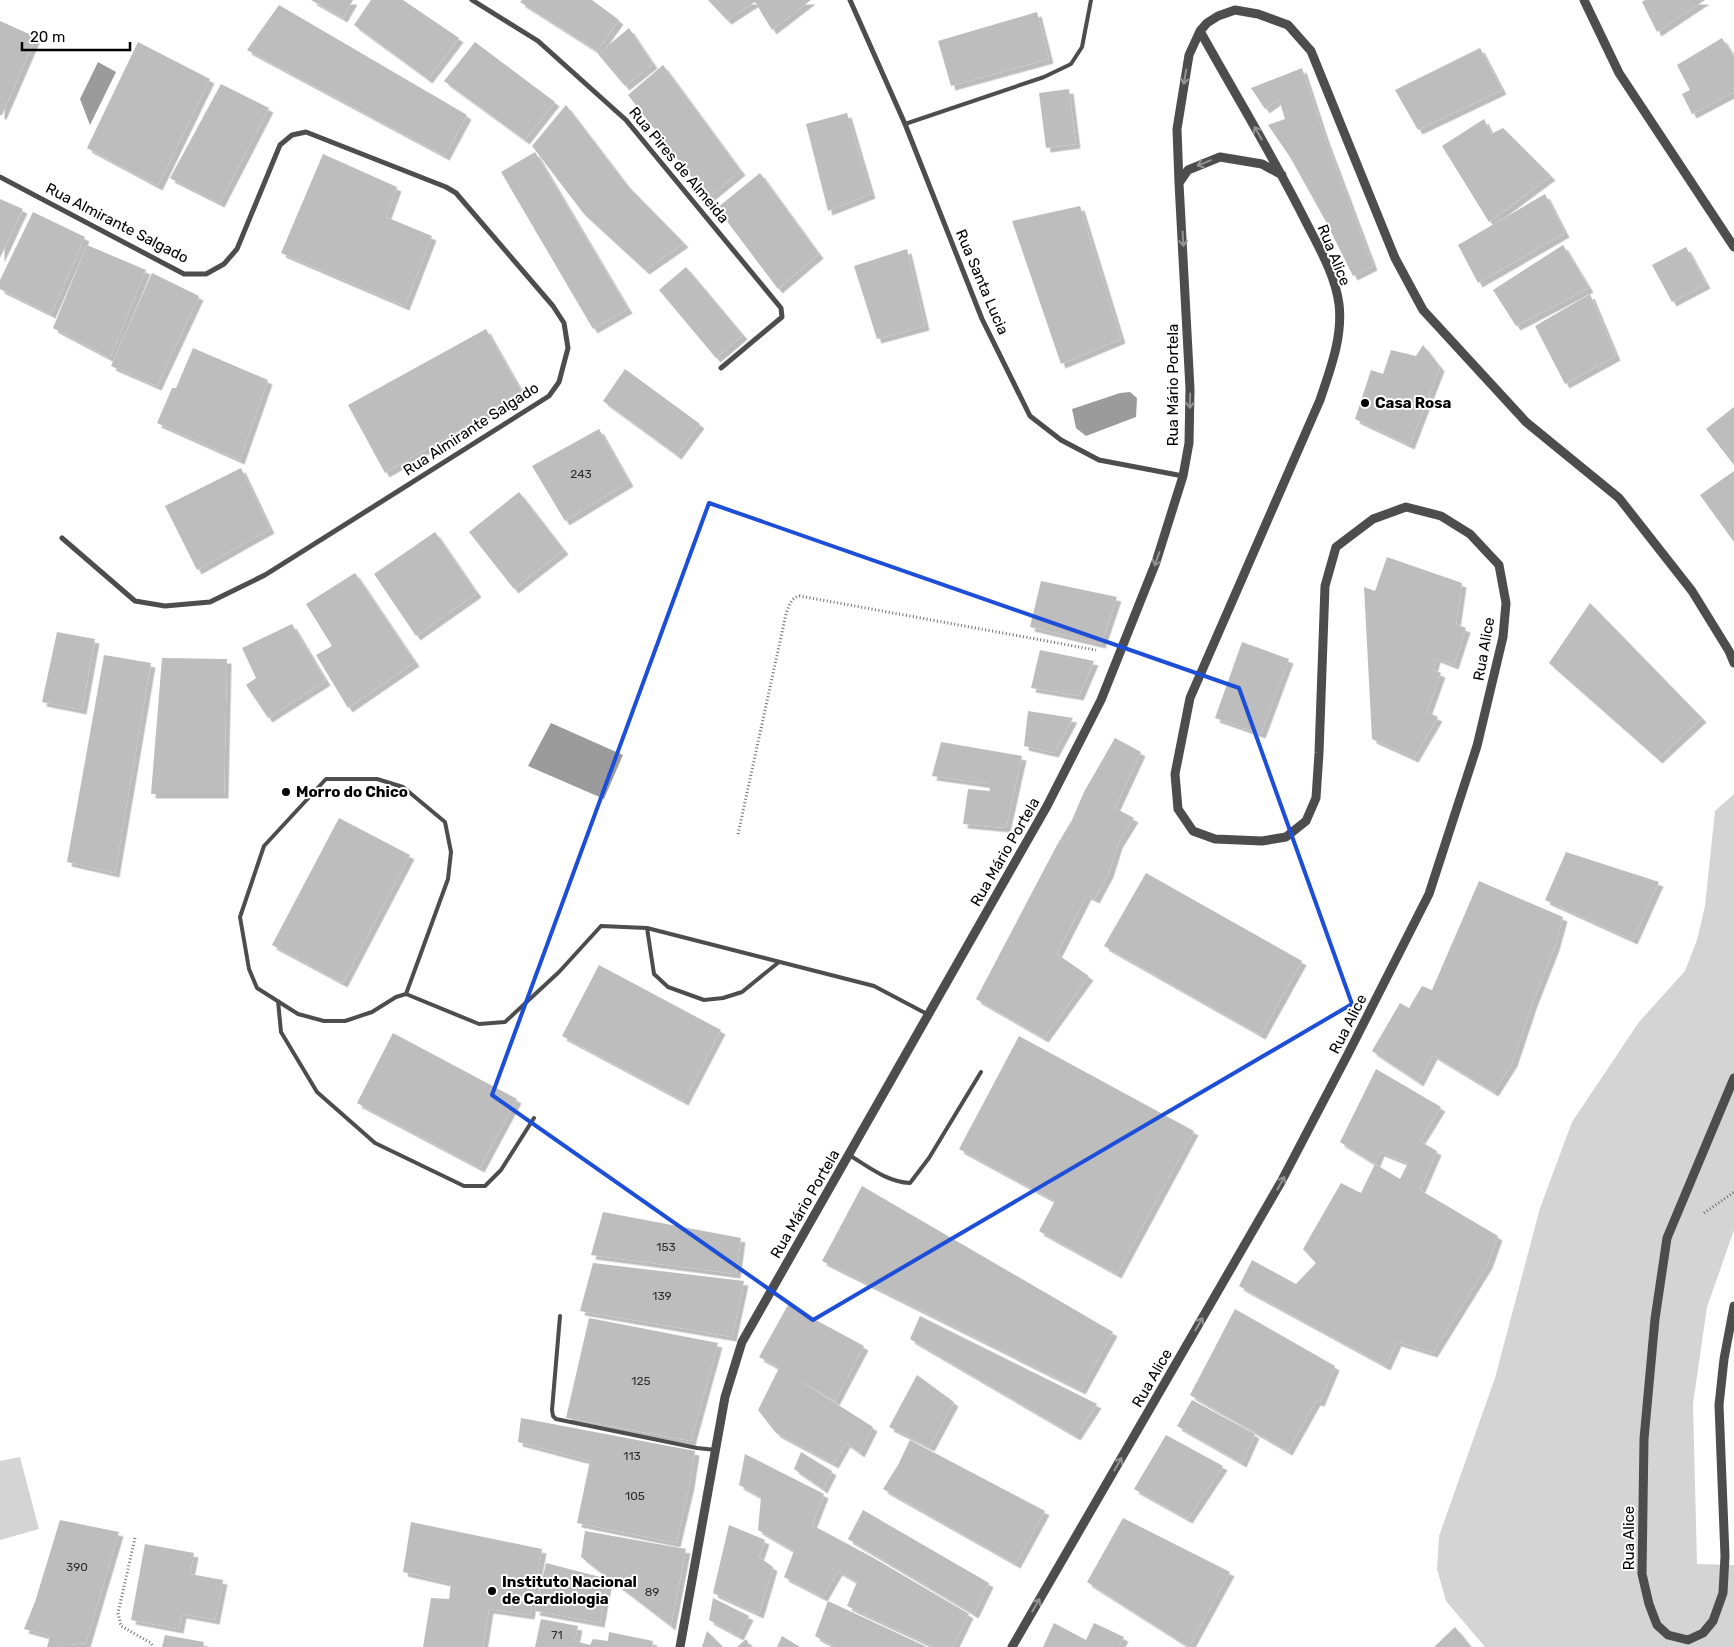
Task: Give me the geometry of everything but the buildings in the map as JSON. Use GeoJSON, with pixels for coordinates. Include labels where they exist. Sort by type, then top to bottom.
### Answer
{"type":"FeatureCollection","features":[{"type":"Feature","properties":{"kind":"street","name":"Rua Pires de Almeida"},"geometry":{"type":"LineString","coordinates":[[472,0],[538,41],[626,120],[781,308],[782,317],[721,368]]}},
{"type":"Feature","properties":{"kind":"street","name":"Rua Santa Lucia"},"geometry":{"type":"LineString","coordinates":[[850,0],[905,124],[982,319],[1030,416],[1061,440],[1099,460],[1184,476]]}},
{"type":"Feature","properties":{"kind":"street"},"geometry":{"type":"LineString","coordinates":[[1584,0],[1619,73],[1734,247]]}},
{"type":"Feature","properties":{"kind":"street"},"geometry":{"type":"LineString","coordinates":[[1200,31],[1207,23],[1218,16],[1235,10],[1258,14],[1288,25],[1311,51],[1395,258],[1423,310],[1526,422],[1619,498],[1692,591],[1734,663]]}},
{"type":"Feature","properties":{"kind":"street","name":"Rua Alice"},"geometry":{"type":"LineString","coordinates":[[1012,1647],[1281,1182],[1354,1044],[1429,894],[1478,746],[1503,637],[1506,603],[1499,565],[1470,534],[1442,516],[1406,507],[1373,519],[1336,547],[1327,578],[1316,798],[1306,821],[1286,837],[1262,841],[1215,839],[1193,831],[1178,809],[1175,774],[1190,698],[1320,400],[1333,360],[1338,329],[1339,304],[1329,270],[1283,176],[1200,31]]}},
{"type":"Feature","properties":{"kind":"street","name":"Rua Mário Portela"},"geometry":{"type":"LineString","coordinates":[[680,1647],[725,1397],[742,1342],[1047,806],[1100,700],[1156,562],[1184,476],[1189,443],[1190,389],[1177,129],[1189,55],[1200,31]]}},
{"type":"Feature","properties":{"kind":"street","name":"Rua Almirante Salgado"},"geometry":{"type":"LineString","coordinates":[[0,178],[184,274],[206,274],[224,264],[237,249],[280,145],[292,135],[306,132],[446,187],[456,193],[553,306],[564,323],[567,340],[568,348],[559,382],[549,396],[265,575],[210,602],[165,606],[135,600],[62,538]]}},
{"type":"Feature","properties":{"kind":"street"},"geometry":{"type":"LineString","coordinates":[[1179,183],[1188,170],[1220,157],[1262,164],[1283,176]]}},
{"type":"Feature","properties":{"kind":"street","name":"Rua Alice"},"geometry":{"type":"LineString","coordinates":[[1734,1078],[1667,1238],[1655,1319],[1644,1439],[1642,1574],[1649,1604],[1657,1625],[1668,1636],[1688,1640],[1703,1633],[1713,1621],[1723,1593],[1725,1556],[1719,1405],[1724,1359],[1734,1306]]}},
{"type":"Feature","properties":{"kind":"lane"},"geometry":{"type":"LineString","coordinates":[[905,124],[1044,77],[1071,64],[1082,47],[1091,0]]}},
{"type":"Feature","properties":{"kind":"lane"},"geometry":{"type":"LineString","coordinates":[[406,994],[448,879],[451,852],[445,822],[403,787],[377,779],[326,779],[264,846],[240,917],[249,969],[257,988],[298,1014],[324,1021],[345,1021],[372,1012],[396,997],[406,994],[479,1024],[504,1022],[559,972],[601,926],[646,928],[874,986],[928,1014]]}},
{"type":"Feature","properties":{"kind":"lane"},"geometry":{"type":"LineString","coordinates":[[646,928],[654,974],[668,987],[704,1000],[723,998],[742,992],[779,962]]}},
{"type":"Feature","properties":{"kind":"lane"},"geometry":{"type":"LineString","coordinates":[[278,1001],[281,1032],[317,1092],[375,1143],[464,1186],[485,1186],[501,1170],[534,1118]]}},
{"type":"Feature","properties":{"kind":"lane"},"geometry":{"type":"LineString","coordinates":[[849,1155],[888,1178],[910,1183],[928,1158],[981,1072]]}},
{"type":"Feature","properties":{"kind":"lane"},"geometry":{"type":"LineString","coordinates":[[560,1316],[552,1410],[553,1416],[556,1419],[697,1448],[716,1450]]}},
{"type":"Feature","properties":{"kind":"path"},"geometry":{"type":"LineString","coordinates":[[738,834],[786,614],[790,602],[796,596],[1119,654]]}},
{"type":"Feature","properties":{"kind":"path"},"geometry":{"type":"LineString","coordinates":[[135,1538],[118,1613],[121,1626],[151,1643],[154,1647]]}},
{"type":"Feature","properties":{"kind":"highlighted area"},"geometry":{"type":"Polygon","coordinates":[[[709,503],[1239,688],[1352,1004],[813,1320],[492,1095],[709,503]]]}},
{"type":"Feature","properties":{"kind":"shaded area"},"geometry":{"type":"Polygon","coordinates":[[[98,62],[116,72],[90,125],[80,99],[98,62]]]}},
{"type":"Feature","properties":{"kind":"shaded area"},"geometry":{"type":"Polygon","coordinates":[[[1130,392],[1137,398],[1136,417],[1086,436],[1076,428],[1072,409],[1120,393],[1130,392]]]}},
{"type":"Feature","properties":{"kind":"shaded area"},"geometry":{"type":"Polygon","coordinates":[[[551,723],[623,755],[604,799],[528,766],[551,723]]]}},
{"type":"Feature","properties":{"kind":"shaded area"},"geometry":{"type":"Polygon","coordinates":[[[1734,794],[1734,1230],[1707,1307],[1693,1404],[1697,1564],[1734,1565],[1734,1647],[1485,1647],[1446,1601],[1437,1569],[1439,1536],[1495,1378],[1540,1208],[1572,1122],[1639,1022],[1685,971],[1697,940],[1705,906],[1715,811],[1734,794]]]}},
{"type":"Feature","properties":{"kind":"shaded area"},"geometry":{"type":"Polygon","coordinates":[[[20,1457],[39,1529],[0,1540],[0,1461],[20,1457]]]}},
{"type":"Feature","properties":{"kind":"place","name":"Casa Rosa"},"geometry":{"type":"Point","coordinates":[1365,403]}},
{"type":"Feature","properties":{"kind":"place","name":"Morro do Chico"},"geometry":{"type":"Point","coordinates":[286,792]}},
{"type":"Feature","properties":{"kind":"place","name":"Instituto Nacional de Cardiologia"},"geometry":{"type":"Point","coordinates":[492,1591]}}]}
